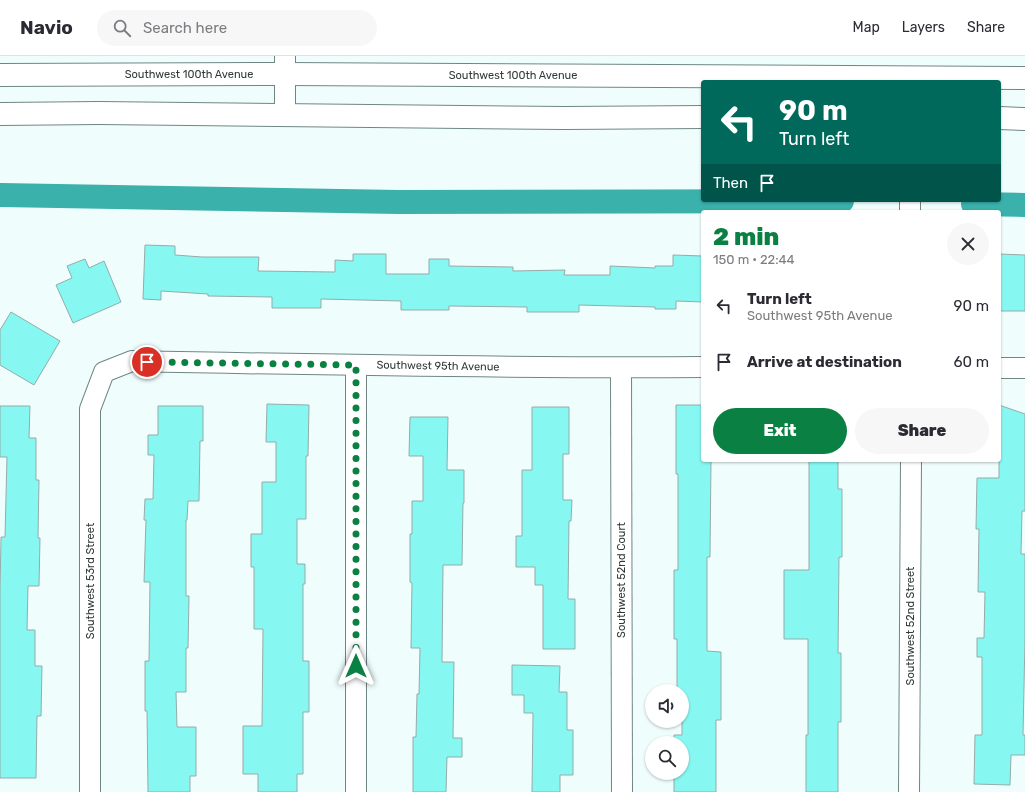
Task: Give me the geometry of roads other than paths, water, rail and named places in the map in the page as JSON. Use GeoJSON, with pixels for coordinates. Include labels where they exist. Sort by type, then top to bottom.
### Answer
{"type":"FeatureCollection","features":[{"type":"Feature","properties":{"kind":"main road","name":"Southwest 100th Avenue"},"geometry":{"type":"LineString","coordinates":[[0,75],[285,65],[910,79],[1025,78]]}},
{"type":"Feature","properties":{"kind":"main road"},"geometry":{"type":"LineString","coordinates":[[0,114],[107,113],[556,118],[701,117]]}},
{"type":"Feature","properties":{"kind":"main road"},"geometry":{"type":"LineString","coordinates":[[1001,118],[1025,119]]}},
{"type":"Feature","properties":{"kind":"street"},"geometry":{"type":"LineString","coordinates":[[285,65],[285,115]]}},
{"type":"Feature","properties":{"kind":"street","name":"Southwest 95th Avenue"},"geometry":{"type":"LineString","coordinates":[[104,372],[132,361],[621,368],[701,367]]}},
{"type":"Feature","properties":{"kind":"street"},"geometry":{"type":"LineString","coordinates":[[356,365],[356,792]]}},
{"type":"Feature","properties":{"kind":"street","name":"Southwest 52nd Court"},"geometry":{"type":"LineString","coordinates":[[621,368],[622,792]]}},
{"type":"Feature","properties":{"kind":"street"},"geometry":{"type":"LineString","coordinates":[[1001,368],[1025,368]]}},
{"type":"Feature","properties":{"kind":"street","name":"Southwest 53rd Street"},"geometry":{"type":"LineString","coordinates":[[90,792],[90,409],[104,372]]}},
{"type":"Feature","properties":{"kind":"street","name":"Southwest 52nd Street"},"geometry":{"type":"LineString","coordinates":[[909,792],[911,462]]}},
{"type":"Feature","properties":{"kind":"waterway"},"geometry":{"type":"LineString","coordinates":[[1,195],[399,202],[701,201]]}},
{"type":"Feature","properties":{"kind":"waterway"},"geometry":{"type":"LineString","coordinates":[[973,204],[1025,205]]}}]}
